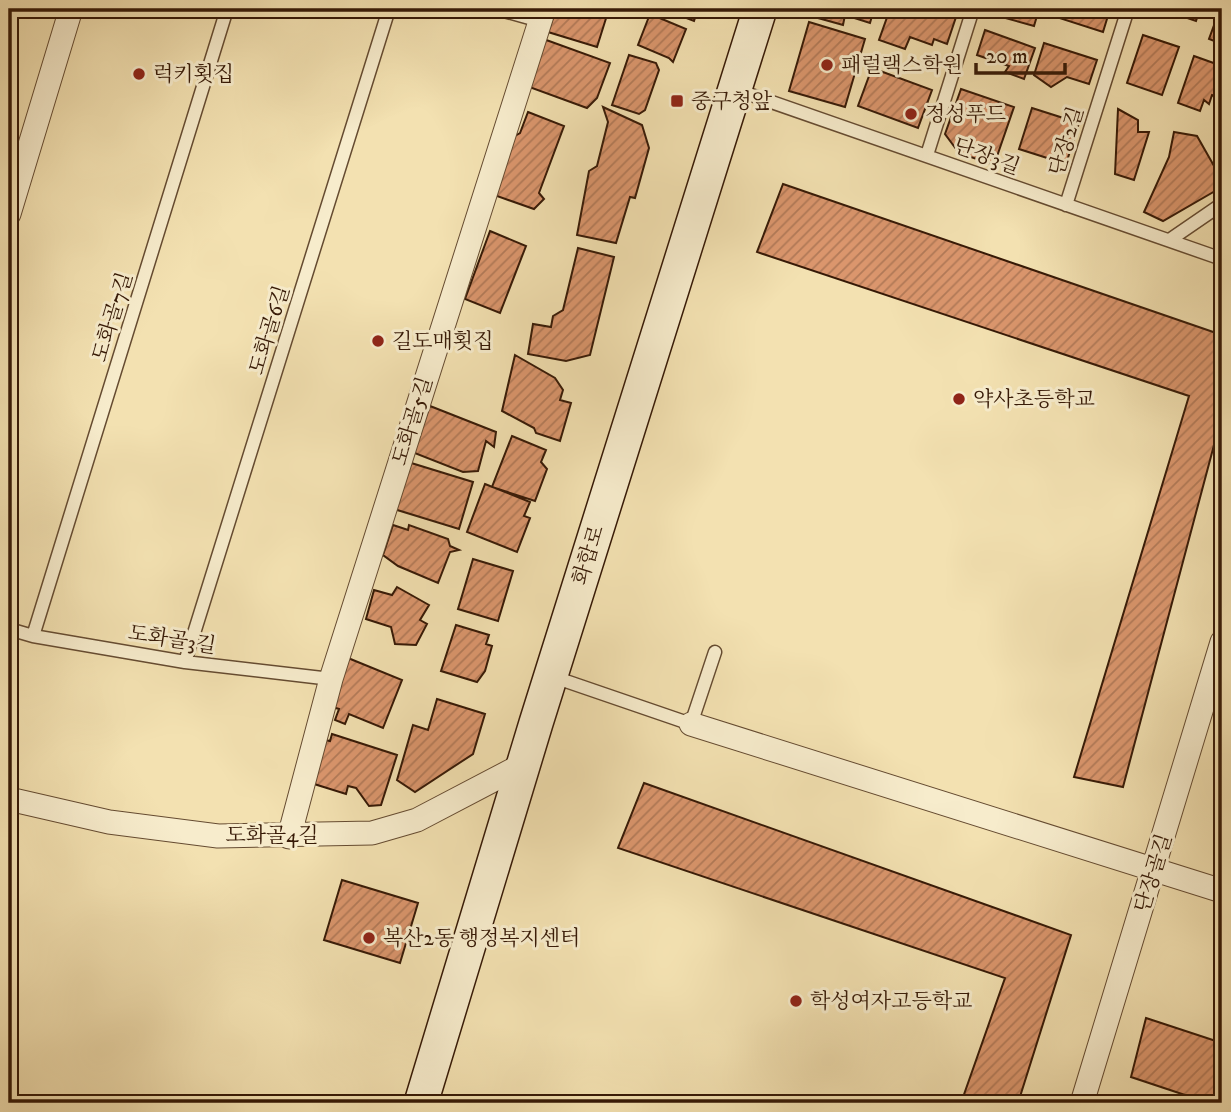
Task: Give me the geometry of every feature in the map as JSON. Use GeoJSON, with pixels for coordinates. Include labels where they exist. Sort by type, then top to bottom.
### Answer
{"type":"FeatureCollection","features":[{"type":"Feature","properties":{"kind":"main road","name":"화합로"},"geometry":{"type":"LineString","coordinates":[[421,1103],[733,88],[760,9]]}},
{"type":"Feature","properties":{"kind":"street"},"geometry":{"type":"LineString","coordinates":[[9,214],[71,9]]}},
{"type":"Feature","properties":{"kind":"street","name":"도화골5길"},"geometry":{"type":"LineString","coordinates":[[289,837],[331,679],[542,15]]}},
{"type":"Feature","properties":{"kind":"street","name":"단장골길"},"geometry":{"type":"LineString","coordinates":[[1082,1103],[1222,642]]}},
{"type":"Feature","properties":{"kind":"street"},"geometry":{"type":"LineString","coordinates":[[691,723],[1222,891]]}},
{"type":"Feature","properties":{"kind":"street","name":"도화골4길"},"geometry":{"type":"LineString","coordinates":[[9,799],[123,824],[218,836],[289,837],[372,833],[417,820],[524,764]]}},
{"type":"Feature","properties":{"kind":"lane","name":"도화골7길"},"geometry":{"type":"LineString","coordinates":[[33,636],[227,9]]}},
{"type":"Feature","properties":{"kind":"lane","name":"도화골6길"},"geometry":{"type":"LineString","coordinates":[[185,662],[389,9]]}},
{"type":"Feature","properties":{"kind":"lane"},"geometry":{"type":"LineString","coordinates":[[497,9],[542,15]]}},
{"type":"Feature","properties":{"kind":"lane"},"geometry":{"type":"LineString","coordinates":[[927,155],[973,9]]}},
{"type":"Feature","properties":{"kind":"lane","name":"단장2길"},"geometry":{"type":"LineString","coordinates":[[1066,205],[1128,9]]}},
{"type":"Feature","properties":{"kind":"lane","name":"단장3길"},"geometry":{"type":"LineString","coordinates":[[733,88],[1222,259]]}},
{"type":"Feature","properties":{"kind":"lane"},"geometry":{"type":"LineString","coordinates":[[1171,239],[1222,204]]}},
{"type":"Feature","properties":{"kind":"lane","name":"도화골3길"},"geometry":{"type":"LineString","coordinates":[[9,629],[33,636],[185,662],[331,679]]}},
{"type":"Feature","properties":{"kind":"lane"},"geometry":{"type":"LineString","coordinates":[[551,676],[691,723],[715,652]]}},
{"type":"Feature","properties":{"kind":"building"},"geometry":{"type":"Polygon","coordinates":[[[556,9],[606,9],[608,12],[597,47],[548,32],[556,9]]]}},
{"type":"Feature","properties":{"kind":"building"},"geometry":{"type":"Polygon","coordinates":[[[663,9],[698,9],[694,21],[663,9]]]}},
{"type":"Feature","properties":{"kind":"building"},"geometry":{"type":"Polygon","coordinates":[[[821,9],[874,9],[870,23],[845,15],[843,25],[818,18],[821,9]]]}},
{"type":"Feature","properties":{"kind":"building"},"geometry":{"type":"Polygon","coordinates":[[[890,9],[958,11],[947,44],[934,39],[932,45],[910,37],[905,49],[879,40],[890,9]]]}},
{"type":"Feature","properties":{"kind":"building"},"geometry":{"type":"Polygon","coordinates":[[[985,9],[1039,9],[1034,26],[984,12],[985,9]]]}},
{"type":"Feature","properties":{"kind":"building"},"geometry":{"type":"Polygon","coordinates":[[[1056,9],[1110,9],[1103,32],[1053,16],[1056,9]]]}},
{"type":"Feature","properties":{"kind":"building"},"geometry":{"type":"Polygon","coordinates":[[[1161,9],[1200,9],[1196,21],[1161,9]]]}},
{"type":"Feature","properties":{"kind":"building"},"geometry":{"type":"Polygon","coordinates":[[[1222,9],[1222,44],[1209,39],[1222,9]]]}},
{"type":"Feature","properties":{"kind":"building"},"geometry":{"type":"Polygon","coordinates":[[[650,14],[686,29],[673,62],[638,45],[650,14]]]}},
{"type":"Feature","properties":{"kind":"building","name":"패럴랙스학원"},"geometry":{"type":"Polygon","coordinates":[[[809,22],[865,39],[845,107],[789,91],[809,22]]]}},
{"type":"Feature","properties":{"kind":"building"},"geometry":{"type":"Polygon","coordinates":[[[985,30],[1035,48],[1024,79],[1005,72],[1009,66],[977,55],[985,30]]]}},
{"type":"Feature","properties":{"kind":"building"},"geometry":{"type":"Polygon","coordinates":[[[1143,35],[1179,47],[1162,95],[1127,83],[1143,35]]]}},
{"type":"Feature","properties":{"kind":"building"},"geometry":{"type":"Polygon","coordinates":[[[538,37],[610,63],[597,98],[587,108],[521,84],[538,37]]]}},
{"type":"Feature","properties":{"kind":"building"},"geometry":{"type":"Polygon","coordinates":[[[1044,43],[1097,60],[1089,84],[1067,77],[1051,87],[1034,75],[1044,43]]]}},
{"type":"Feature","properties":{"kind":"building"},"geometry":{"type":"Polygon","coordinates":[[[629,55],[656,63],[659,70],[645,110],[639,114],[612,105],[629,55]]]}},
{"type":"Feature","properties":{"kind":"building"},"geometry":{"type":"Polygon","coordinates":[[[1194,56],[1222,66],[1222,84],[1218,97],[1212,95],[1209,104],[1204,100],[1200,111],[1178,103],[1194,56]]]}},
{"type":"Feature","properties":{"kind":"building"},"geometry":{"type":"Polygon","coordinates":[[[872,68],[932,90],[918,128],[858,106],[872,68]]]}},
{"type":"Feature","properties":{"kind":"building"},"geometry":{"type":"Polygon","coordinates":[[[961,89],[1014,107],[994,165],[959,153],[945,134],[961,89]]]}},
{"type":"Feature","properties":{"kind":"building"},"geometry":{"type":"Polygon","coordinates":[[[603,107],[642,125],[649,148],[635,198],[630,197],[616,243],[577,235],[589,171],[597,166],[608,122],[603,107]]]}},
{"type":"Feature","properties":{"kind":"building"},"geometry":{"type":"Polygon","coordinates":[[[1032,108],[1079,123],[1066,164],[1019,149],[1032,108]]]}},
{"type":"Feature","properties":{"kind":"building"},"geometry":{"type":"Polygon","coordinates":[[[1118,109],[1138,120],[1138,132],[1149,132],[1134,180],[1115,174],[1118,109]]]}},
{"type":"Feature","properties":{"kind":"building"},"geometry":{"type":"Polygon","coordinates":[[[528,112],[564,126],[539,193],[544,199],[534,209],[494,195],[513,137],[520,133],[528,112]]]}},
{"type":"Feature","properties":{"kind":"building"},"geometry":{"type":"Polygon","coordinates":[[[1174,132],[1197,136],[1222,180],[1222,187],[1163,221],[1144,212],[1169,157],[1174,132]]]}},
{"type":"Feature","properties":{"kind":"building"},"geometry":{"type":"Polygon","coordinates":[[[783,184],[1222,335],[1222,415],[1123,787],[1074,777],[1189,396],[757,252],[783,184]]]}},
{"type":"Feature","properties":{"kind":"building"},"geometry":{"type":"Polygon","coordinates":[[[490,231],[526,246],[500,313],[465,299],[490,231]]]}},
{"type":"Feature","properties":{"kind":"building"},"geometry":{"type":"Polygon","coordinates":[[[578,248],[614,257],[590,355],[566,361],[528,354],[533,324],[551,327],[553,316],[563,310],[578,248]]]}},
{"type":"Feature","properties":{"kind":"building"},"geometry":{"type":"Polygon","coordinates":[[[515,355],[555,378],[563,390],[560,400],[571,403],[560,441],[536,433],[534,428],[502,411],[515,355]]]}},
{"type":"Feature","properties":{"kind":"building"},"geometry":{"type":"Polygon","coordinates":[[[430,406],[496,432],[494,447],[486,441],[478,471],[463,472],[412,452],[430,406]]]}},
{"type":"Feature","properties":{"kind":"building"},"geometry":{"type":"Polygon","coordinates":[[[512,436],[546,450],[541,462],[547,469],[535,501],[492,487],[512,436]]]}},
{"type":"Feature","properties":{"kind":"building"},"geometry":{"type":"Polygon","coordinates":[[[408,462],[473,482],[459,529],[394,509],[408,462]]]}},
{"type":"Feature","properties":{"kind":"building"},"geometry":{"type":"Polygon","coordinates":[[[485,484],[530,502],[524,516],[530,518],[517,552],[467,532],[485,484]]]}},
{"type":"Feature","properties":{"kind":"building"},"geometry":{"type":"Polygon","coordinates":[[[393,525],[408,530],[409,525],[448,539],[450,546],[459,550],[450,552],[438,583],[398,566],[383,555],[393,525]]]}},
{"type":"Feature","properties":{"kind":"building"},"geometry":{"type":"Polygon","coordinates":[[[473,559],[513,571],[498,621],[458,609],[473,559]]]}},
{"type":"Feature","properties":{"kind":"building"},"geometry":{"type":"Polygon","coordinates":[[[397,587],[429,605],[420,620],[427,624],[416,645],[395,644],[391,627],[366,619],[374,590],[392,595],[397,587]]]}},
{"type":"Feature","properties":{"kind":"building"},"geometry":{"type":"Polygon","coordinates":[[[456,625],[489,635],[486,644],[492,646],[485,671],[477,682],[441,671],[456,625]]]}},
{"type":"Feature","properties":{"kind":"building"},"geometry":{"type":"Polygon","coordinates":[[[348,658],[402,680],[383,728],[349,714],[345,724],[335,720],[339,709],[329,706],[348,658]]]}},
{"type":"Feature","properties":{"kind":"building"},"geometry":{"type":"Polygon","coordinates":[[[437,699],[485,714],[473,754],[415,792],[397,780],[413,725],[428,730],[437,699]]]}},
{"type":"Feature","properties":{"kind":"building"},"geometry":{"type":"Polygon","coordinates":[[[332,734],[397,755],[381,805],[369,806],[356,788],[348,786],[346,794],[311,783],[325,740],[330,741],[332,734]]]}},
{"type":"Feature","properties":{"kind":"building"},"geometry":{"type":"Polygon","coordinates":[[[644,783],[1071,935],[1018,1103],[961,1103],[1005,978],[618,848],[644,783]]]}},
{"type":"Feature","properties":{"kind":"building"},"geometry":{"type":"Polygon","coordinates":[[[1222,792],[1222,818],[1215,815],[1222,792]]]}},
{"type":"Feature","properties":{"kind":"building"},"geometry":{"type":"Polygon","coordinates":[[[342,880],[418,903],[400,963],[324,940],[342,880]]]}},
{"type":"Feature","properties":{"kind":"building"},"geometry":{"type":"Polygon","coordinates":[[[1146,1018],[1222,1043],[1222,1103],[1209,1103],[1131,1077],[1146,1018]]]}},
{"type":"Feature","properties":{"kind":"place","name":"패럴랙스학원"},"geometry":{"type":"Point","coordinates":[827,65]}},
{"type":"Feature","properties":{"kind":"place","name":"럭키횟집"},"geometry":{"type":"Point","coordinates":[139,74]}},
{"type":"Feature","properties":{"kind":"place","name":"중구청앞"},"geometry":{"type":"Point","coordinates":[677,101]}},
{"type":"Feature","properties":{"kind":"place","name":"정성푸드"},"geometry":{"type":"Point","coordinates":[911,114]}},
{"type":"Feature","properties":{"kind":"place","name":"길도매횟집"},"geometry":{"type":"Point","coordinates":[378,341]}},
{"type":"Feature","properties":{"kind":"place","name":"약사초등학교"},"geometry":{"type":"Point","coordinates":[959,399]}},
{"type":"Feature","properties":{"kind":"place","name":"복산2동 행정복지센터"},"geometry":{"type":"Point","coordinates":[369,938]}},
{"type":"Feature","properties":{"kind":"place","name":"학성여자고등학교"},"geometry":{"type":"Point","coordinates":[796,1001]}}]}
